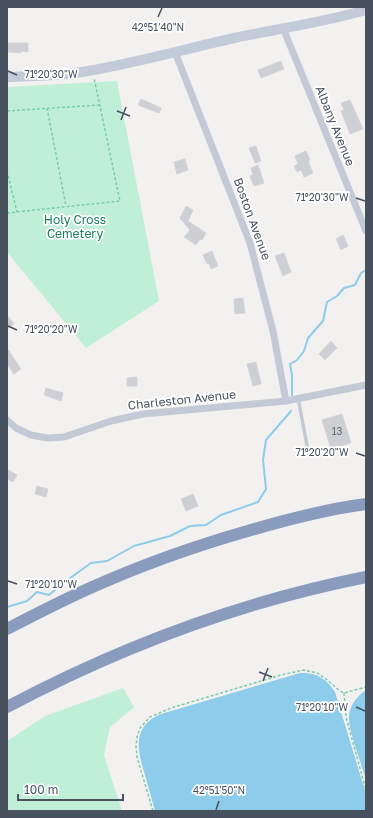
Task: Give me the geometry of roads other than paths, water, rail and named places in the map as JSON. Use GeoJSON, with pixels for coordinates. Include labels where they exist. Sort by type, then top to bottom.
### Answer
{"type":"FeatureCollection","features":[{"type":"Feature","properties":{"kind":"highway"},"geometry":{"type":"LineString","coordinates":[[7,629],[88,589],[172,555],[299,516],[366,500]]}},
{"type":"Feature","properties":{"kind":"highway"},"geometry":{"type":"LineString","coordinates":[[339,507],[366,504]]}},
{"type":"Feature","properties":{"kind":"highway"},"geometry":{"type":"LineString","coordinates":[[7,708],[86,668],[182,628],[261,603],[366,577]]}},
{"type":"Feature","properties":{"kind":"street"},"geometry":{"type":"LineString","coordinates":[[7,77],[67,74],[131,63],[283,28],[329,20],[366,10]]}},
{"type":"Feature","properties":{"kind":"street","name":"Albany Avenue"},"geometry":{"type":"LineString","coordinates":[[283,28],[366,231]]}},
{"type":"Feature","properties":{"kind":"street","name":"Boston Avenue"},"geometry":{"type":"LineString","coordinates":[[175,52],[250,243],[272,331],[286,401]]}},
{"type":"Feature","properties":{"kind":"street","name":"Charleston Avenue"},"geometry":{"type":"LineString","coordinates":[[7,420],[16,428],[31,435],[47,438],[64,437],[111,421],[143,414],[286,401],[366,385]]}},
{"type":"Feature","properties":{"kind":"lane"},"geometry":{"type":"LineString","coordinates":[[298,398],[309,456]]}},
{"type":"Feature","properties":{"kind":"water"},"geometry":{"type":"Polygon","coordinates":[[[300,673],[320,677],[328,683],[335,692],[366,794],[366,811],[155,811],[140,757],[139,740],[145,725],[161,714],[300,673]]]}},
{"type":"Feature","properties":{"kind":"water"},"geometry":{"type":"Polygon","coordinates":[[[366,690],[366,780],[353,738],[349,716],[354,701],[366,690]]]}},
{"type":"Feature","properties":{"kind":"waterway"},"geometry":{"type":"LineString","coordinates":[[292,396],[292,375],[290,364],[297,360],[304,351],[308,338],[323,321],[327,302],[337,296],[344,288],[355,285],[361,273],[366,270]]}},
{"type":"Feature","properties":{"kind":"waterway"},"geometry":{"type":"LineString","coordinates":[[7,607],[27,601],[37,592],[49,595],[91,563],[107,561],[134,546],[170,536],[190,526],[206,525],[221,515],[258,502],[266,489],[263,460],[266,440],[291,411]]}},
{"type":"Feature","properties":{"kind":"park label","name":"Holy Cross Cemetery"},"geometry":{"type":"Point","coordinates":[75,227]}}]}
